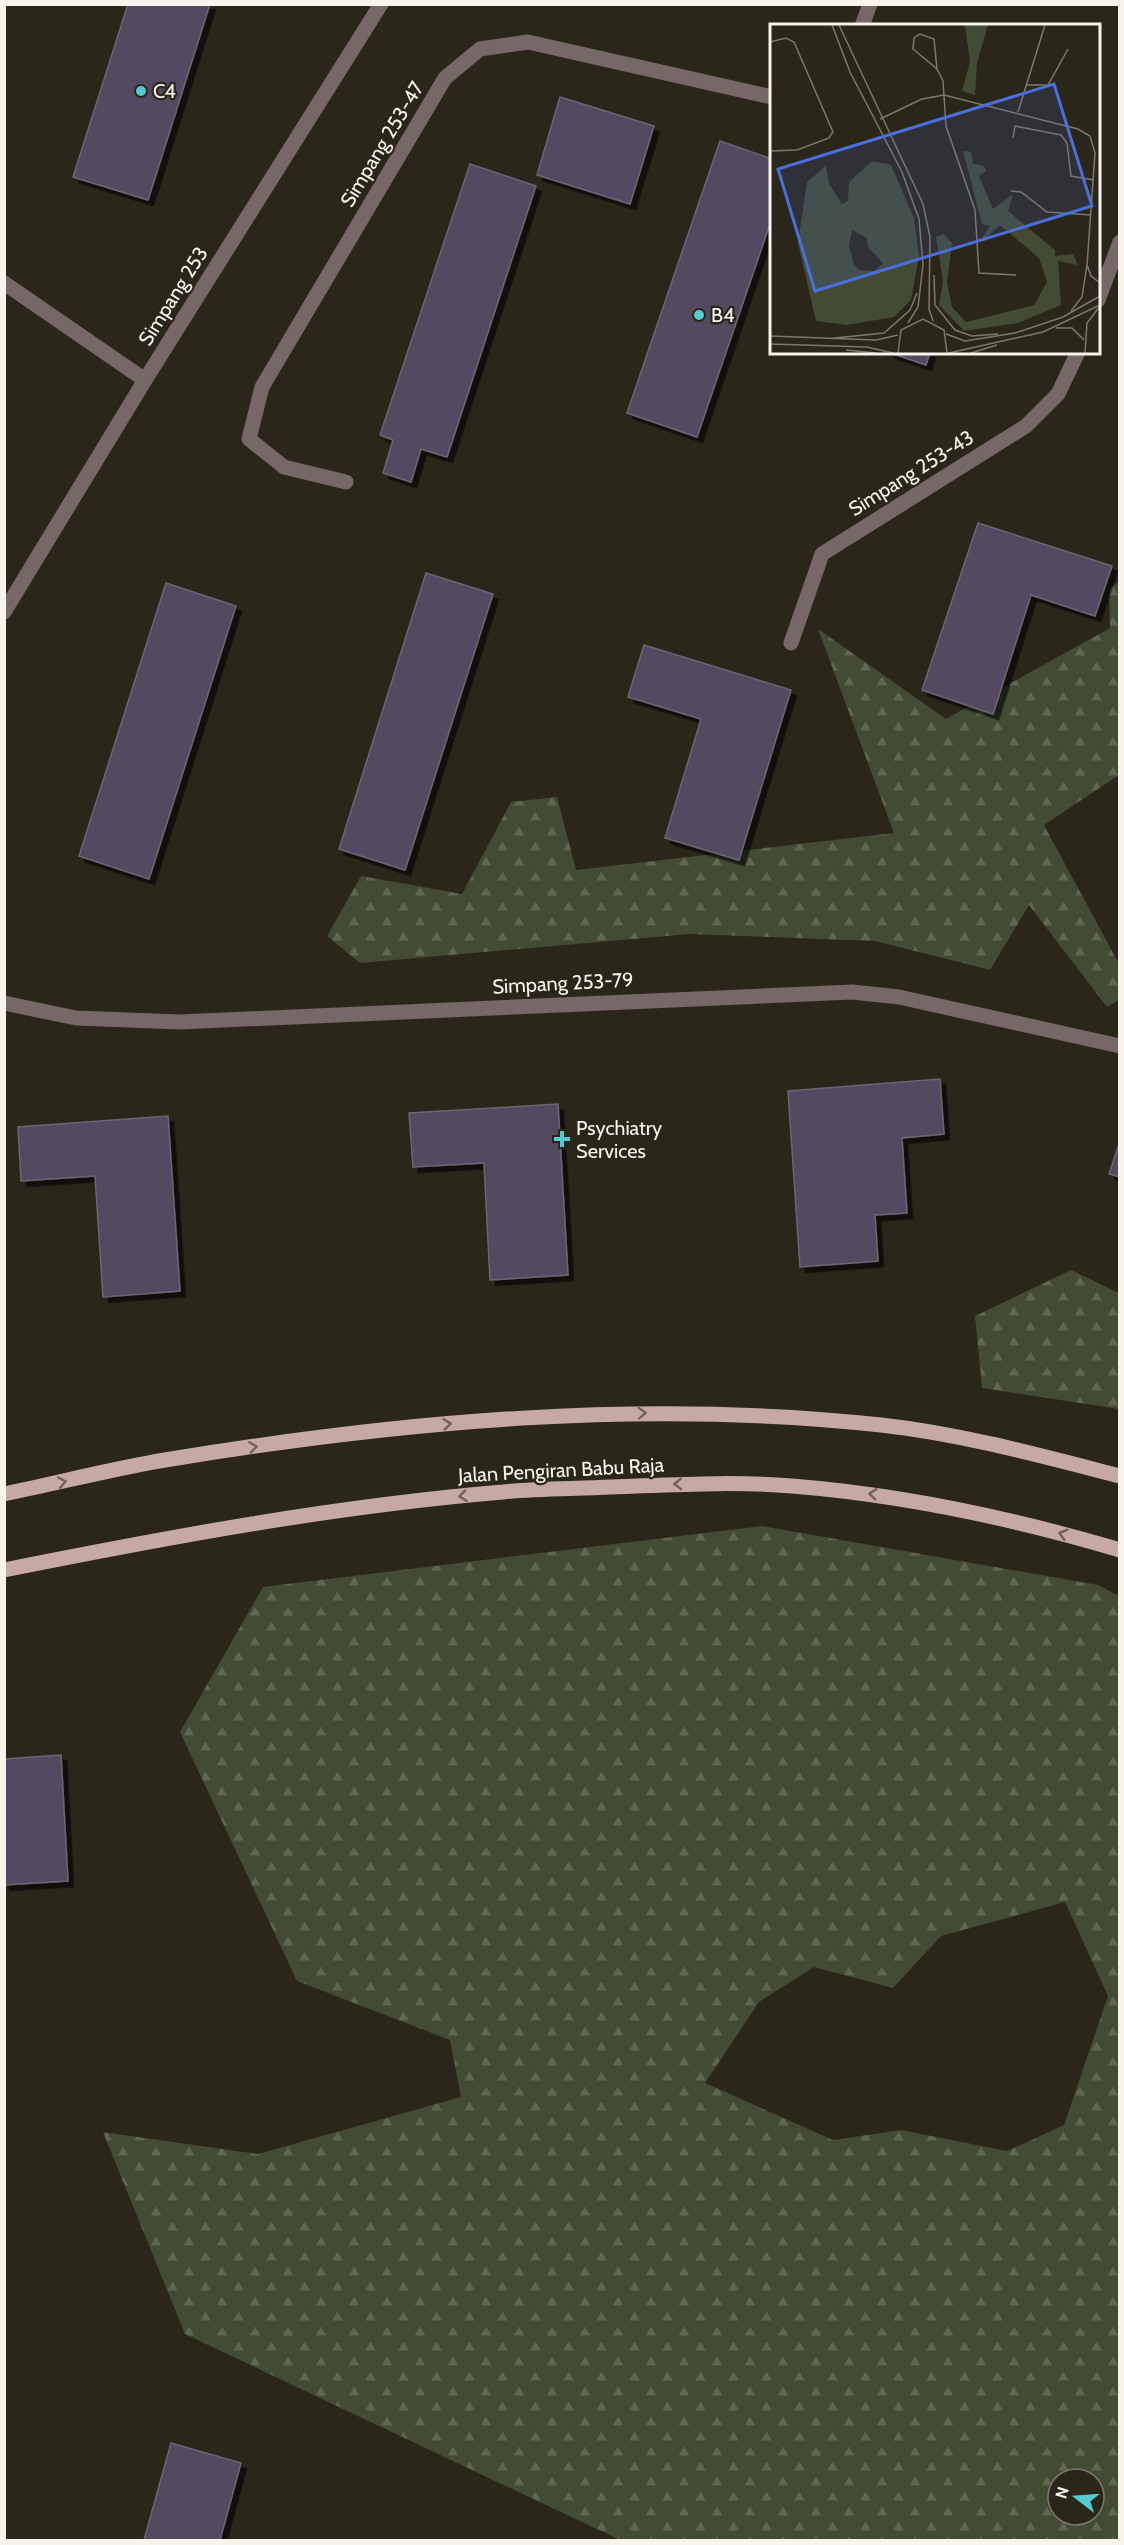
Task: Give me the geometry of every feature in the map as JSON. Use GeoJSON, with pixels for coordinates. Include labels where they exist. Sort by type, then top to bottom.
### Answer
{"type":"FeatureCollection","features":[{"type":"Feature","properties":{"kind":"main road"},"geometry":{"type":"LineString","coordinates":[[4,1494],[163,1460],[326,1436],[511,1418],[670,1412],[883,1425],[1011,1450],[1119,1476]]}},
{"type":"Feature","properties":{"kind":"main road","name":"Jalan Pengiran Babu Raja"},"geometry":{"type":"LineString","coordinates":[[4,1570],[196,1532],[349,1510],[504,1491],[683,1484],[789,1485],[882,1495],[979,1513],[1053,1530],[1119,1550]]}},
{"type":"Feature","properties":{"kind":"street","name":"Simpang 253"},"geometry":{"type":"LineString","coordinates":[[4,612],[145,380],[381,4]]}},
{"type":"Feature","properties":{"kind":"street"},"geometry":{"type":"LineString","coordinates":[[863,24],[870,4]]}},
{"type":"Feature","properties":{"kind":"street","name":"Simpang 253-47"},"geometry":{"type":"LineString","coordinates":[[346,482],[284,467],[249,439],[262,387],[445,78],[480,49],[528,42],[770,97]]}},
{"type":"Feature","properties":{"kind":"street"},"geometry":{"type":"LineString","coordinates":[[1100,294],[1119,242]]}},
{"type":"Feature","properties":{"kind":"street"},"geometry":{"type":"LineString","coordinates":[[4,283],[145,380]]}},
{"type":"Feature","properties":{"kind":"street","name":"Simpang 253-43"},"geometry":{"type":"LineString","coordinates":[[791,643],[822,554],[1026,426],[1058,394],[1077,354]]}},
{"type":"Feature","properties":{"kind":"street","name":"Simpang 253-79"},"geometry":{"type":"LineString","coordinates":[[4,1003],[75,1018],[180,1022],[852,992],[899,997],[1119,1046]]}},
{"type":"Feature","properties":{"kind":"green space"},"geometry":{"type":"Polygon","coordinates":[[[1119,582],[1119,775],[1044,825],[1119,964],[1119,1000],[1107,1007],[1029,905],[990,970],[875,941],[689,934],[360,963],[327,936],[361,876],[462,894],[511,802],[557,797],[576,870],[894,833],[818,629],[946,719],[1110,628],[1109,588],[1119,582]]]}},
{"type":"Feature","properties":{"kind":"green space"},"geometry":{"type":"Polygon","coordinates":[[[1071,1270],[1119,1293],[1119,1409],[982,1388],[975,1316],[1071,1270]]]}},
{"type":"Feature","properties":{"kind":"green space"},"geometry":{"type":"Polygon","coordinates":[[[762,1526],[1098,1585],[1119,1596],[1119,2540],[620,2540],[185,2334],[103,2132],[258,2154],[461,2097],[450,2040],[297,1981],[180,1732],[263,1587],[762,1526]],[[1065,1902],[941,1936],[893,1988],[814,1967],[759,2002],[705,2083],[833,2140],[901,2130],[1007,2151],[1064,2125],[1108,1996],[1065,1902]]]}},
{"type":"Feature","properties":{"kind":"building","name":"C4"},"geometry":{"type":"Polygon","coordinates":[[[128,4],[210,4],[148,200],[73,177],[128,4]]]}},
{"type":"Feature","properties":{"kind":"building"},"geometry":{"type":"Polygon","coordinates":[[[560,97],[654,126],[630,204],[537,175],[560,97]]]}},
{"type":"Feature","properties":{"kind":"building","name":"B4"},"geometry":{"type":"Polygon","coordinates":[[[720,141],[770,158],[770,224],[697,437],[627,413],[720,141]]]}},
{"type":"Feature","properties":{"kind":"building"},"geometry":{"type":"Polygon","coordinates":[[[470,164],[536,186],[447,457],[421,449],[411,482],[383,473],[393,440],[380,435],[470,164]]]}},
{"type":"Feature","properties":{"kind":"building"},"geometry":{"type":"Polygon","coordinates":[[[894,354],[929,354],[926,365],[894,354]]]}},
{"type":"Feature","properties":{"kind":"building"},"geometry":{"type":"Polygon","coordinates":[[[978,523],[1112,566],[1095,616],[1031,595],[993,714],[922,690],[978,523]]]}},
{"type":"Feature","properties":{"kind":"building"},"geometry":{"type":"Polygon","coordinates":[[[426,573],[493,594],[405,870],[339,849],[426,573]]]}},
{"type":"Feature","properties":{"kind":"building"},"geometry":{"type":"Polygon","coordinates":[[[166,583],[236,606],[149,879],[79,856],[166,583]]]}},
{"type":"Feature","properties":{"kind":"building"},"geometry":{"type":"Polygon","coordinates":[[[644,645],[791,690],[739,860],[665,838],[701,719],[628,697],[644,645]]]}},
{"type":"Feature","properties":{"kind":"building"},"geometry":{"type":"Polygon","coordinates":[[[940,1079],[944,1134],[902,1138],[907,1213],[875,1215],[878,1261],[800,1267],[788,1091],[940,1079]]]}},
{"type":"Feature","properties":{"kind":"building"},"geometry":{"type":"Polygon","coordinates":[[[558,1104],[568,1275],[490,1280],[484,1163],[413,1167],[409,1113],[558,1104]]]}},
{"type":"Feature","properties":{"kind":"building"},"geometry":{"type":"Polygon","coordinates":[[[168,1116],[180,1291],[103,1297],[95,1176],[21,1181],[18,1127],[168,1116]]]}},
{"type":"Feature","properties":{"kind":"building"},"geometry":{"type":"Polygon","coordinates":[[[1120,1141],[1120,1177],[1109,1174],[1120,1141]]]}},
{"type":"Feature","properties":{"kind":"building"},"geometry":{"type":"Polygon","coordinates":[[[61,1755],[68,1881],[4,1885],[4,1759],[61,1755]]]}},
{"type":"Feature","properties":{"kind":"building"},"geometry":{"type":"Polygon","coordinates":[[[171,2443],[241,2463],[220,2540],[144,2540],[171,2443]]]}},
{"type":"Feature","properties":{"kind":"place","name":"C4"},"geometry":{"type":"Point","coordinates":[141,91]}},
{"type":"Feature","properties":{"kind":"place","name":"B4"},"geometry":{"type":"Point","coordinates":[699,315]}},
{"type":"Feature","properties":{"kind":"place","name":"Psychiatry Services"},"geometry":{"type":"Point","coordinates":[562,1139]}}]}
